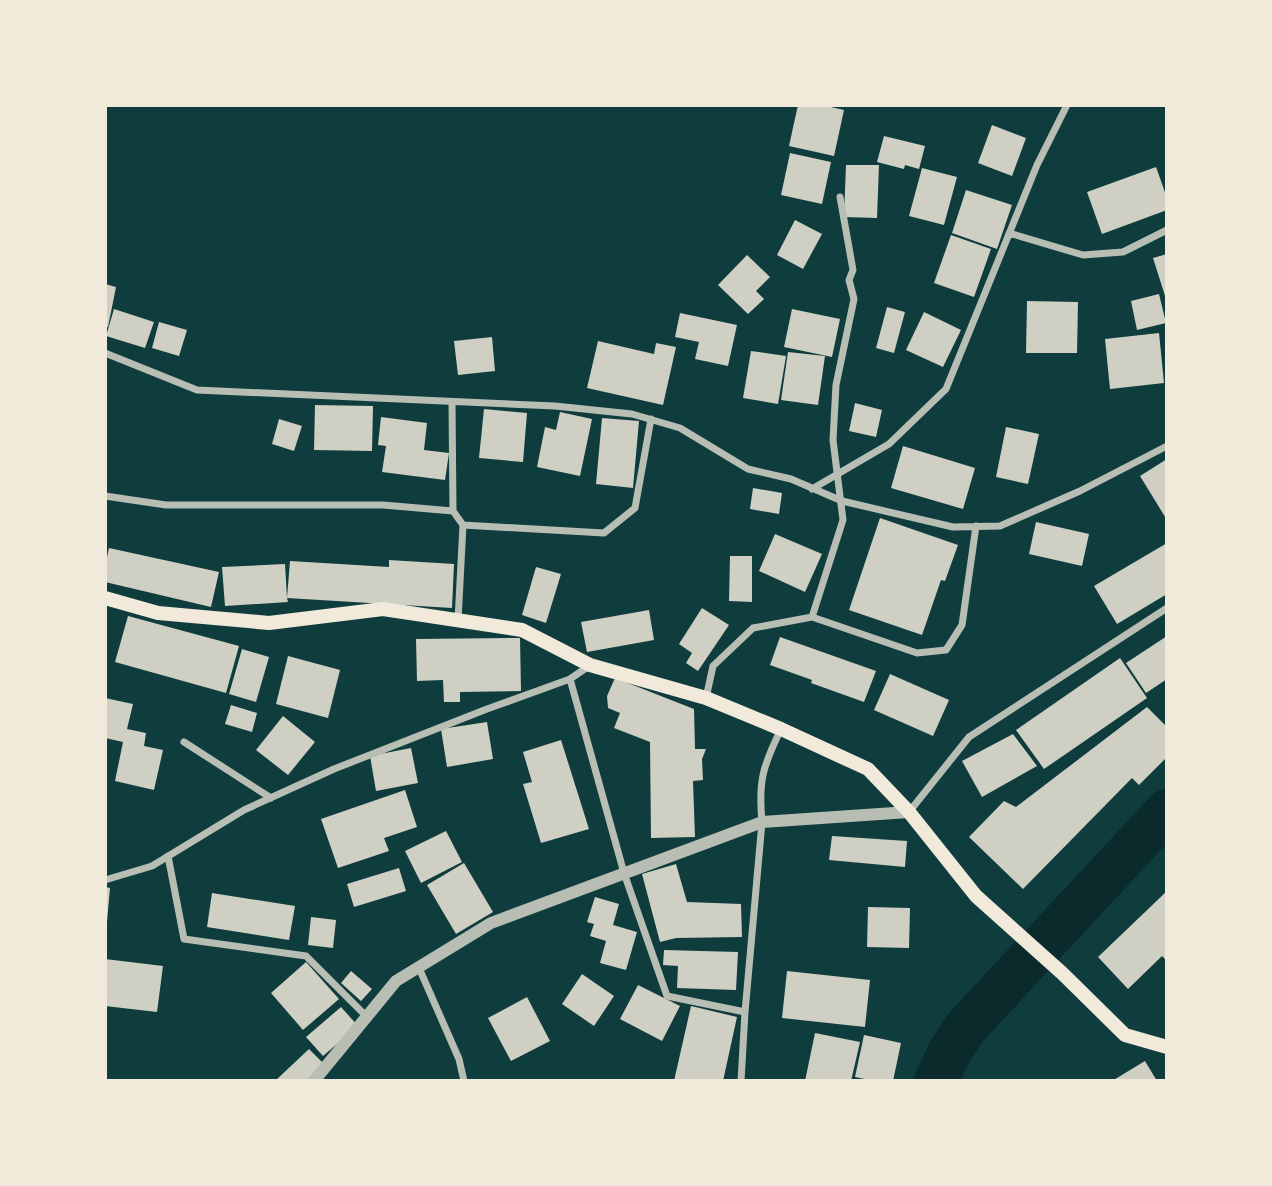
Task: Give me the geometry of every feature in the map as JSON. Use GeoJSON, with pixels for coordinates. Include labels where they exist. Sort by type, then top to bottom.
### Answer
{"type":"FeatureCollection","features":[{"type":"Feature","properties":{"kind":"main road"},"geometry":{"type":"LineString","coordinates":[[105,598],[158,613],[269,623],[383,609],[522,630],[590,665],[706,698],[781,729],[868,769],[909,812],[976,896],[1062,973],[1125,1035],[1167,1047]]}},
{"type":"Feature","properties":{"kind":"street"},"geometry":{"type":"LineString","coordinates":[[812,489],[889,444],[946,389],[1037,165],[1067,105]]}},
{"type":"Feature","properties":{"kind":"street"},"geometry":{"type":"LineString","coordinates":[[812,617],[843,520],[833,440],[836,385],[854,299],[849,281],[853,270],[840,197]]}},
{"type":"Feature","properties":{"kind":"street"},"geometry":{"type":"LineString","coordinates":[[1009,233],[1083,255],[1123,252],[1167,230]]}},
{"type":"Feature","properties":{"kind":"street"},"geometry":{"type":"LineString","coordinates":[[105,353],[197,390],[555,406],[632,414],[680,428],[748,469],[791,480],[842,501],[953,527],[1000,526],[1080,491],[1167,446]]}},
{"type":"Feature","properties":{"kind":"street"},"geometry":{"type":"LineString","coordinates":[[452,402],[453,511],[463,526],[458,620]]}},
{"type":"Feature","properties":{"kind":"street"},"geometry":{"type":"LineString","coordinates":[[463,526],[604,533],[635,508],[651,419]]}},
{"type":"Feature","properties":{"kind":"street"},"geometry":{"type":"LineString","coordinates":[[105,496],[166,505],[383,505],[453,511]]}},
{"type":"Feature","properties":{"kind":"street"},"geometry":{"type":"LineString","coordinates":[[706,698],[713,666],[753,628],[812,617],[917,653],[946,650],[962,625],[976,526]]}},
{"type":"Feature","properties":{"kind":"street"},"geometry":{"type":"LineString","coordinates":[[313,1081],[396,981],[491,923],[762,822],[909,812],[969,737],[1167,608]]}},
{"type":"Feature","properties":{"kind":"street"},"geometry":{"type":"LineString","coordinates":[[105,880],[152,866],[244,810],[271,798],[359,759],[570,679],[590,665]]}},
{"type":"Feature","properties":{"kind":"street"},"geometry":{"type":"LineString","coordinates":[[570,679],[624,873],[667,996],[745,1012]]}},
{"type":"Feature","properties":{"kind":"street"},"geometry":{"type":"LineString","coordinates":[[741,1081],[762,822],[759,794],[764,762],[781,729]]}},
{"type":"Feature","properties":{"kind":"street"},"geometry":{"type":"LineString","coordinates":[[184,742],[271,798]]}},
{"type":"Feature","properties":{"kind":"street"},"geometry":{"type":"LineString","coordinates":[[168,856],[184,939],[306,956],[367,1017]]}},
{"type":"Feature","properties":{"kind":"street"},"geometry":{"type":"LineString","coordinates":[[419,968],[459,1059],[464,1081]]}},
{"type":"Feature","properties":{"kind":"building"},"geometry":{"type":"Polygon","coordinates":[[[798,105],[822,105],[844,110],[834,156],[789,146],[798,105]]]}},
{"type":"Feature","properties":{"kind":"building"},"geometry":{"type":"Polygon","coordinates":[[[992,125],[1026,138],[1012,176],[978,163],[992,125]]]}},
{"type":"Feature","properties":{"kind":"building"},"geometry":{"type":"Polygon","coordinates":[[[884,136],[925,146],[919,169],[905,165],[904,169],[877,162],[884,136]]]}},
{"type":"Feature","properties":{"kind":"building"},"geometry":{"type":"Polygon","coordinates":[[[790,153],[831,162],[822,204],[781,195],[790,153]]]}},
{"type":"Feature","properties":{"kind":"building"},"geometry":{"type":"Polygon","coordinates":[[[846,165],[879,165],[877,218],[844,217],[846,165]]]}},
{"type":"Feature","properties":{"kind":"building"},"geometry":{"type":"Polygon","coordinates":[[[1156,167],[1167,198],[1167,210],[1102,234],[1087,192],[1156,167]]]}},
{"type":"Feature","properties":{"kind":"building"},"geometry":{"type":"Polygon","coordinates":[[[922,168],[957,177],[944,225],[909,216],[922,168]]]}},
{"type":"Feature","properties":{"kind":"building"},"geometry":{"type":"Polygon","coordinates":[[[966,190],[1012,205],[997,249],[952,233],[966,190]]]}},
{"type":"Feature","properties":{"kind":"building"},"geometry":{"type":"Polygon","coordinates":[[[795,220],[822,234],[803,269],[777,255],[795,220]]]}},
{"type":"Feature","properties":{"kind":"building"},"geometry":{"type":"Polygon","coordinates":[[[951,235],[991,249],[974,297],[934,283],[951,235]]]}},
{"type":"Feature","properties":{"kind":"building"},"geometry":{"type":"Polygon","coordinates":[[[1167,254],[1167,299],[1166,299],[1153,258],[1167,254]]]}},
{"type":"Feature","properties":{"kind":"building"},"geometry":{"type":"Polygon","coordinates":[[[747,255],[770,277],[756,291],[764,299],[748,314],[718,285],[747,255]]]}},
{"type":"Feature","properties":{"kind":"building"},"geometry":{"type":"Polygon","coordinates":[[[105,284],[116,287],[108,327],[105,327],[105,284]]]}},
{"type":"Feature","properties":{"kind":"building"},"geometry":{"type":"Polygon","coordinates":[[[1159,294],[1166,323],[1137,330],[1131,301],[1159,294]]]}},
{"type":"Feature","properties":{"kind":"building"},"geometry":{"type":"Polygon","coordinates":[[[1027,301],[1078,302],[1077,353],[1026,353],[1027,301]]]}},
{"type":"Feature","properties":{"kind":"building"},"geometry":{"type":"Polygon","coordinates":[[[887,307],[905,312],[894,353],[876,348],[887,307]]]}},
{"type":"Feature","properties":{"kind":"building"},"geometry":{"type":"Polygon","coordinates":[[[114,309],[154,322],[145,348],[106,336],[114,309]]]}},
{"type":"Feature","properties":{"kind":"building"},"geometry":{"type":"Polygon","coordinates":[[[792,309],[840,319],[832,357],[784,347],[792,309]]]}},
{"type":"Feature","properties":{"kind":"building"},"geometry":{"type":"Polygon","coordinates":[[[924,312],[961,330],[943,367],[906,350],[924,312]]]}},
{"type":"Feature","properties":{"kind":"building"},"geometry":{"type":"Polygon","coordinates":[[[680,313],[737,325],[728,366],[695,359],[699,342],[675,337],[680,313]]]}},
{"type":"Feature","properties":{"kind":"building"},"geometry":{"type":"Polygon","coordinates":[[[159,322],[187,330],[179,356],[152,348],[159,322]]]}},
{"type":"Feature","properties":{"kind":"building"},"geometry":{"type":"Polygon","coordinates":[[[1159,333],[1164,383],[1110,389],[1105,339],[1159,333]]]}},
{"type":"Feature","properties":{"kind":"building"},"geometry":{"type":"Polygon","coordinates":[[[492,337],[495,371],[458,375],[454,341],[492,337]]]}},
{"type":"Feature","properties":{"kind":"building"},"geometry":{"type":"Polygon","coordinates":[[[598,341],[654,354],[656,343],[676,347],[663,405],[587,388],[598,341]]]}},
{"type":"Feature","properties":{"kind":"building"},"geometry":{"type":"Polygon","coordinates":[[[751,351],[786,356],[778,404],[743,398],[751,351]]]}},
{"type":"Feature","properties":{"kind":"building"},"geometry":{"type":"Polygon","coordinates":[[[788,352],[825,356],[818,405],[781,400],[788,352]]]}},
{"type":"Feature","properties":{"kind":"building"},"geometry":{"type":"Polygon","coordinates":[[[855,403],[882,410],[876,437],[849,431],[855,403]]]}},
{"type":"Feature","properties":{"kind":"building"},"geometry":{"type":"Polygon","coordinates":[[[315,405],[373,406],[372,451],[314,450],[315,405]]]}},
{"type":"Feature","properties":{"kind":"building"},"geometry":{"type":"Polygon","coordinates":[[[484,409],[527,413],[523,462],[479,458],[484,409]]]}},
{"type":"Feature","properties":{"kind":"building"},"geometry":{"type":"Polygon","coordinates":[[[560,412],[592,419],[580,476],[537,467],[545,427],[556,430],[560,412]]]}},
{"type":"Feature","properties":{"kind":"building"},"geometry":{"type":"Polygon","coordinates":[[[381,417],[427,423],[424,450],[449,453],[445,480],[382,472],[386,446],[378,445],[381,417]]]}},
{"type":"Feature","properties":{"kind":"building"},"geometry":{"type":"Polygon","coordinates":[[[602,418],[639,421],[633,488],[596,484],[602,418]]]}},
{"type":"Feature","properties":{"kind":"building"},"geometry":{"type":"Polygon","coordinates":[[[279,419],[302,426],[294,451],[272,444],[279,419]]]}},
{"type":"Feature","properties":{"kind":"building"},"geometry":{"type":"Polygon","coordinates":[[[1006,427],[1039,434],[1028,484],[996,477],[1006,427]]]}},
{"type":"Feature","properties":{"kind":"building"},"geometry":{"type":"Polygon","coordinates":[[[903,446],[975,468],[963,509],[891,488],[903,446]]]}},
{"type":"Feature","properties":{"kind":"building"},"geometry":{"type":"Polygon","coordinates":[[[1167,459],[1167,520],[1140,476],[1167,459]]]}},
{"type":"Feature","properties":{"kind":"building"},"geometry":{"type":"Polygon","coordinates":[[[753,488],[782,493],[779,514],[750,509],[753,488]]]}},
{"type":"Feature","properties":{"kind":"building"},"geometry":{"type":"Polygon","coordinates":[[[880,518],[958,545],[945,581],[941,580],[922,635],[849,610],[880,518]]]}},
{"type":"Feature","properties":{"kind":"building"},"geometry":{"type":"Polygon","coordinates":[[[1036,522],[1089,534],[1082,566],[1029,554],[1036,522]]]}},
{"type":"Feature","properties":{"kind":"building"},"geometry":{"type":"Polygon","coordinates":[[[775,534],[822,554],[805,592],[759,571],[775,534]]]}},
{"type":"Feature","properties":{"kind":"building"},"geometry":{"type":"Polygon","coordinates":[[[1167,543],[1167,594],[1117,624],[1094,586],[1167,543]]]}},
{"type":"Feature","properties":{"kind":"building"},"geometry":{"type":"Polygon","coordinates":[[[109,548],[219,572],[211,607],[105,582],[109,548]]]}},
{"type":"Feature","properties":{"kind":"building"},"geometry":{"type":"Polygon","coordinates":[[[730,556],[752,556],[752,602],[729,601],[730,556]]]}},
{"type":"Feature","properties":{"kind":"building"},"geometry":{"type":"Polygon","coordinates":[[[389,560],[454,564],[452,608],[287,598],[290,561],[389,567],[389,560]]]}},
{"type":"Feature","properties":{"kind":"building"},"geometry":{"type":"Polygon","coordinates":[[[285,564],[288,602],[225,606],[222,567],[285,564]]]}},
{"type":"Feature","properties":{"kind":"building"},"geometry":{"type":"Polygon","coordinates":[[[536,567],[561,574],[546,623],[522,615],[536,567]]]}},
{"type":"Feature","properties":{"kind":"building"},"geometry":{"type":"Polygon","coordinates":[[[702,608],[729,625],[698,671],[686,663],[692,653],[679,644],[702,608]]]}},
{"type":"Feature","properties":{"kind":"building"},"geometry":{"type":"Polygon","coordinates":[[[649,610],[654,640],[587,652],[581,622],[649,610]]]}},
{"type":"Feature","properties":{"kind":"building"},"geometry":{"type":"Polygon","coordinates":[[[128,616],[239,646],[226,693],[115,662],[128,616]]]}},
{"type":"Feature","properties":{"kind":"building"},"geometry":{"type":"Polygon","coordinates":[[[1167,636],[1167,679],[1146,693],[1126,663],[1167,636]]]}},
{"type":"Feature","properties":{"kind":"building"},"geometry":{"type":"Polygon","coordinates":[[[780,637],[876,671],[864,702],[770,665],[780,637]]]}},
{"type":"Feature","properties":{"kind":"building"},"geometry":{"type":"Polygon","coordinates":[[[520,638],[521,691],[460,692],[460,702],[444,702],[443,680],[417,681],[416,639],[520,638]]]}},
{"type":"Feature","properties":{"kind":"building"},"geometry":{"type":"Polygon","coordinates":[[[242,649],[269,657],[256,702],[229,694],[242,649]]]}},
{"type":"Feature","properties":{"kind":"building"},"geometry":{"type":"Polygon","coordinates":[[[288,656],[340,670],[328,718],[276,704],[288,656]]]}},
{"type":"Feature","properties":{"kind":"building"},"geometry":{"type":"Polygon","coordinates":[[[1120,658],[1147,698],[1044,769],[1016,730],[1120,658]]]}},
{"type":"Feature","properties":{"kind":"building"},"geometry":{"type":"Polygon","coordinates":[[[890,674],[949,700],[933,736],[874,710],[890,674]]]}},
{"type":"Feature","properties":{"kind":"building"},"geometry":{"type":"Polygon","coordinates":[[[615,678],[694,709],[695,749],[706,749],[702,759],[703,780],[693,781],[695,837],[651,838],[650,742],[614,728],[620,713],[608,708],[607,696],[615,678]]]}},
{"type":"Feature","properties":{"kind":"building"},"geometry":{"type":"Polygon","coordinates":[[[105,698],[133,704],[127,729],[146,733],[144,746],[163,750],[154,790],[115,781],[123,742],[105,738],[105,698]]]}},
{"type":"Feature","properties":{"kind":"building"},"geometry":{"type":"Polygon","coordinates":[[[231,705],[257,713],[252,732],[225,724],[231,705]]]}},
{"type":"Feature","properties":{"kind":"building"},"geometry":{"type":"Polygon","coordinates":[[[1147,707],[1167,727],[1167,757],[1139,785],[1132,778],[1023,889],[969,837],[1004,801],[1016,807],[1147,707]]]}},
{"type":"Feature","properties":{"kind":"building"},"geometry":{"type":"Polygon","coordinates":[[[283,716],[315,742],[288,775],[256,750],[283,716]]]}},
{"type":"Feature","properties":{"kind":"building"},"geometry":{"type":"Polygon","coordinates":[[[487,722],[493,759],[447,767],[441,729],[487,722]]]}},
{"type":"Feature","properties":{"kind":"building"},"geometry":{"type":"Polygon","coordinates":[[[1013,734],[1037,766],[982,797],[962,761],[1013,734]]]}},
{"type":"Feature","properties":{"kind":"building"},"geometry":{"type":"Polygon","coordinates":[[[561,740],[589,829],[541,843],[523,784],[532,782],[523,752],[561,740]]]}},
{"type":"Feature","properties":{"kind":"building"},"geometry":{"type":"Polygon","coordinates":[[[411,748],[418,783],[376,791],[370,756],[411,748]]]}},
{"type":"Feature","properties":{"kind":"building"},"geometry":{"type":"Polygon","coordinates":[[[405,790],[417,827],[384,838],[389,851],[338,868],[321,819],[405,790]]]}},
{"type":"Feature","properties":{"kind":"building"},"geometry":{"type":"Polygon","coordinates":[[[446,831],[462,862],[421,883],[405,851],[446,831]]]}},
{"type":"Feature","properties":{"kind":"building"},"geometry":{"type":"Polygon","coordinates":[[[832,836],[907,841],[905,867],[829,860],[832,836]]]}},
{"type":"Feature","properties":{"kind":"building"},"geometry":{"type":"Polygon","coordinates":[[[464,863],[493,912],[456,934],[427,885],[464,863]]]}},
{"type":"Feature","properties":{"kind":"building"},"geometry":{"type":"Polygon","coordinates":[[[676,864],[687,902],[741,904],[742,937],[676,938],[660,942],[642,874],[676,864]]]}},
{"type":"Feature","properties":{"kind":"building"},"geometry":{"type":"Polygon","coordinates":[[[399,868],[406,891],[354,907],[347,884],[399,868]]]}},
{"type":"Feature","properties":{"kind":"building"},"geometry":{"type":"Polygon","coordinates":[[[105,887],[110,888],[107,922],[105,922],[105,887]]]}},
{"type":"Feature","properties":{"kind":"building"},"geometry":{"type":"Polygon","coordinates":[[[1167,891],[1167,961],[1162,956],[1128,989],[1098,957],[1167,891]]]}},
{"type":"Feature","properties":{"kind":"building"},"geometry":{"type":"Polygon","coordinates":[[[212,893],[295,906],[289,940],[207,927],[212,893]]]}},
{"type":"Feature","properties":{"kind":"building"},"geometry":{"type":"Polygon","coordinates":[[[595,897],[619,904],[613,925],[637,932],[626,970],[600,963],[606,941],[590,936],[594,924],[587,922],[595,897]]]}},
{"type":"Feature","properties":{"kind":"building"},"geometry":{"type":"Polygon","coordinates":[[[868,907],[910,908],[909,948],[867,947],[868,907]]]}},
{"type":"Feature","properties":{"kind":"building"},"geometry":{"type":"Polygon","coordinates":[[[311,917],[336,920],[333,948],[308,945],[311,917]]]}},
{"type":"Feature","properties":{"kind":"building"},"geometry":{"type":"Polygon","coordinates":[[[664,950],[738,952],[736,990],[677,988],[678,966],[663,965],[664,950]]]}},
{"type":"Feature","properties":{"kind":"building"},"geometry":{"type":"Polygon","coordinates":[[[105,959],[163,966],[157,1012],[105,1006],[105,959]]]}},
{"type":"Feature","properties":{"kind":"building"},"geometry":{"type":"Polygon","coordinates":[[[306,962],[339,999],[303,1030],[271,993],[306,962]]]}},
{"type":"Feature","properties":{"kind":"building"},"geometry":{"type":"Polygon","coordinates":[[[351,971],[372,989],[361,1001],[341,983],[351,971]]]}},
{"type":"Feature","properties":{"kind":"building"},"geometry":{"type":"Polygon","coordinates":[[[787,971],[870,980],[865,1027],[782,1018],[787,971]]]}},
{"type":"Feature","properties":{"kind":"building"},"geometry":{"type":"Polygon","coordinates":[[[582,974],[614,996],[594,1026],[562,1004],[582,974]]]}},
{"type":"Feature","properties":{"kind":"building"},"geometry":{"type":"Polygon","coordinates":[[[638,985],[680,1006],[662,1041],[620,1019],[638,985]]]}},
{"type":"Feature","properties":{"kind":"building"},"geometry":{"type":"Polygon","coordinates":[[[527,997],[550,1041],[511,1061],[488,1018],[527,997]]]}},
{"type":"Feature","properties":{"kind":"building"},"geometry":{"type":"Polygon","coordinates":[[[691,1006],[737,1017],[723,1081],[674,1081],[691,1006]]]}},
{"type":"Feature","properties":{"kind":"building"},"geometry":{"type":"Polygon","coordinates":[[[341,1007],[358,1026],[323,1056],[306,1037],[341,1007]]]}},
{"type":"Feature","properties":{"kind":"building"},"geometry":{"type":"Polygon","coordinates":[[[815,1033],[860,1042],[851,1081],[805,1081],[815,1033]]]}},
{"type":"Feature","properties":{"kind":"building"},"geometry":{"type":"Polygon","coordinates":[[[864,1035],[901,1043],[893,1081],[855,1077],[864,1035]]]}},
{"type":"Feature","properties":{"kind":"building"},"geometry":{"type":"Polygon","coordinates":[[[309,1049],[324,1064],[306,1081],[275,1081],[309,1049]]]}},
{"type":"Feature","properties":{"kind":"building"},"geometry":{"type":"Polygon","coordinates":[[[1145,1061],[1157,1081],[1112,1081],[1145,1061]]]}},
{"type":"Feature","properties":{"kind":"waterway"},"geometry":{"type":"LineString","coordinates":[[936,1081],[950,1051],[966,1027],[1167,811]]}}]}
